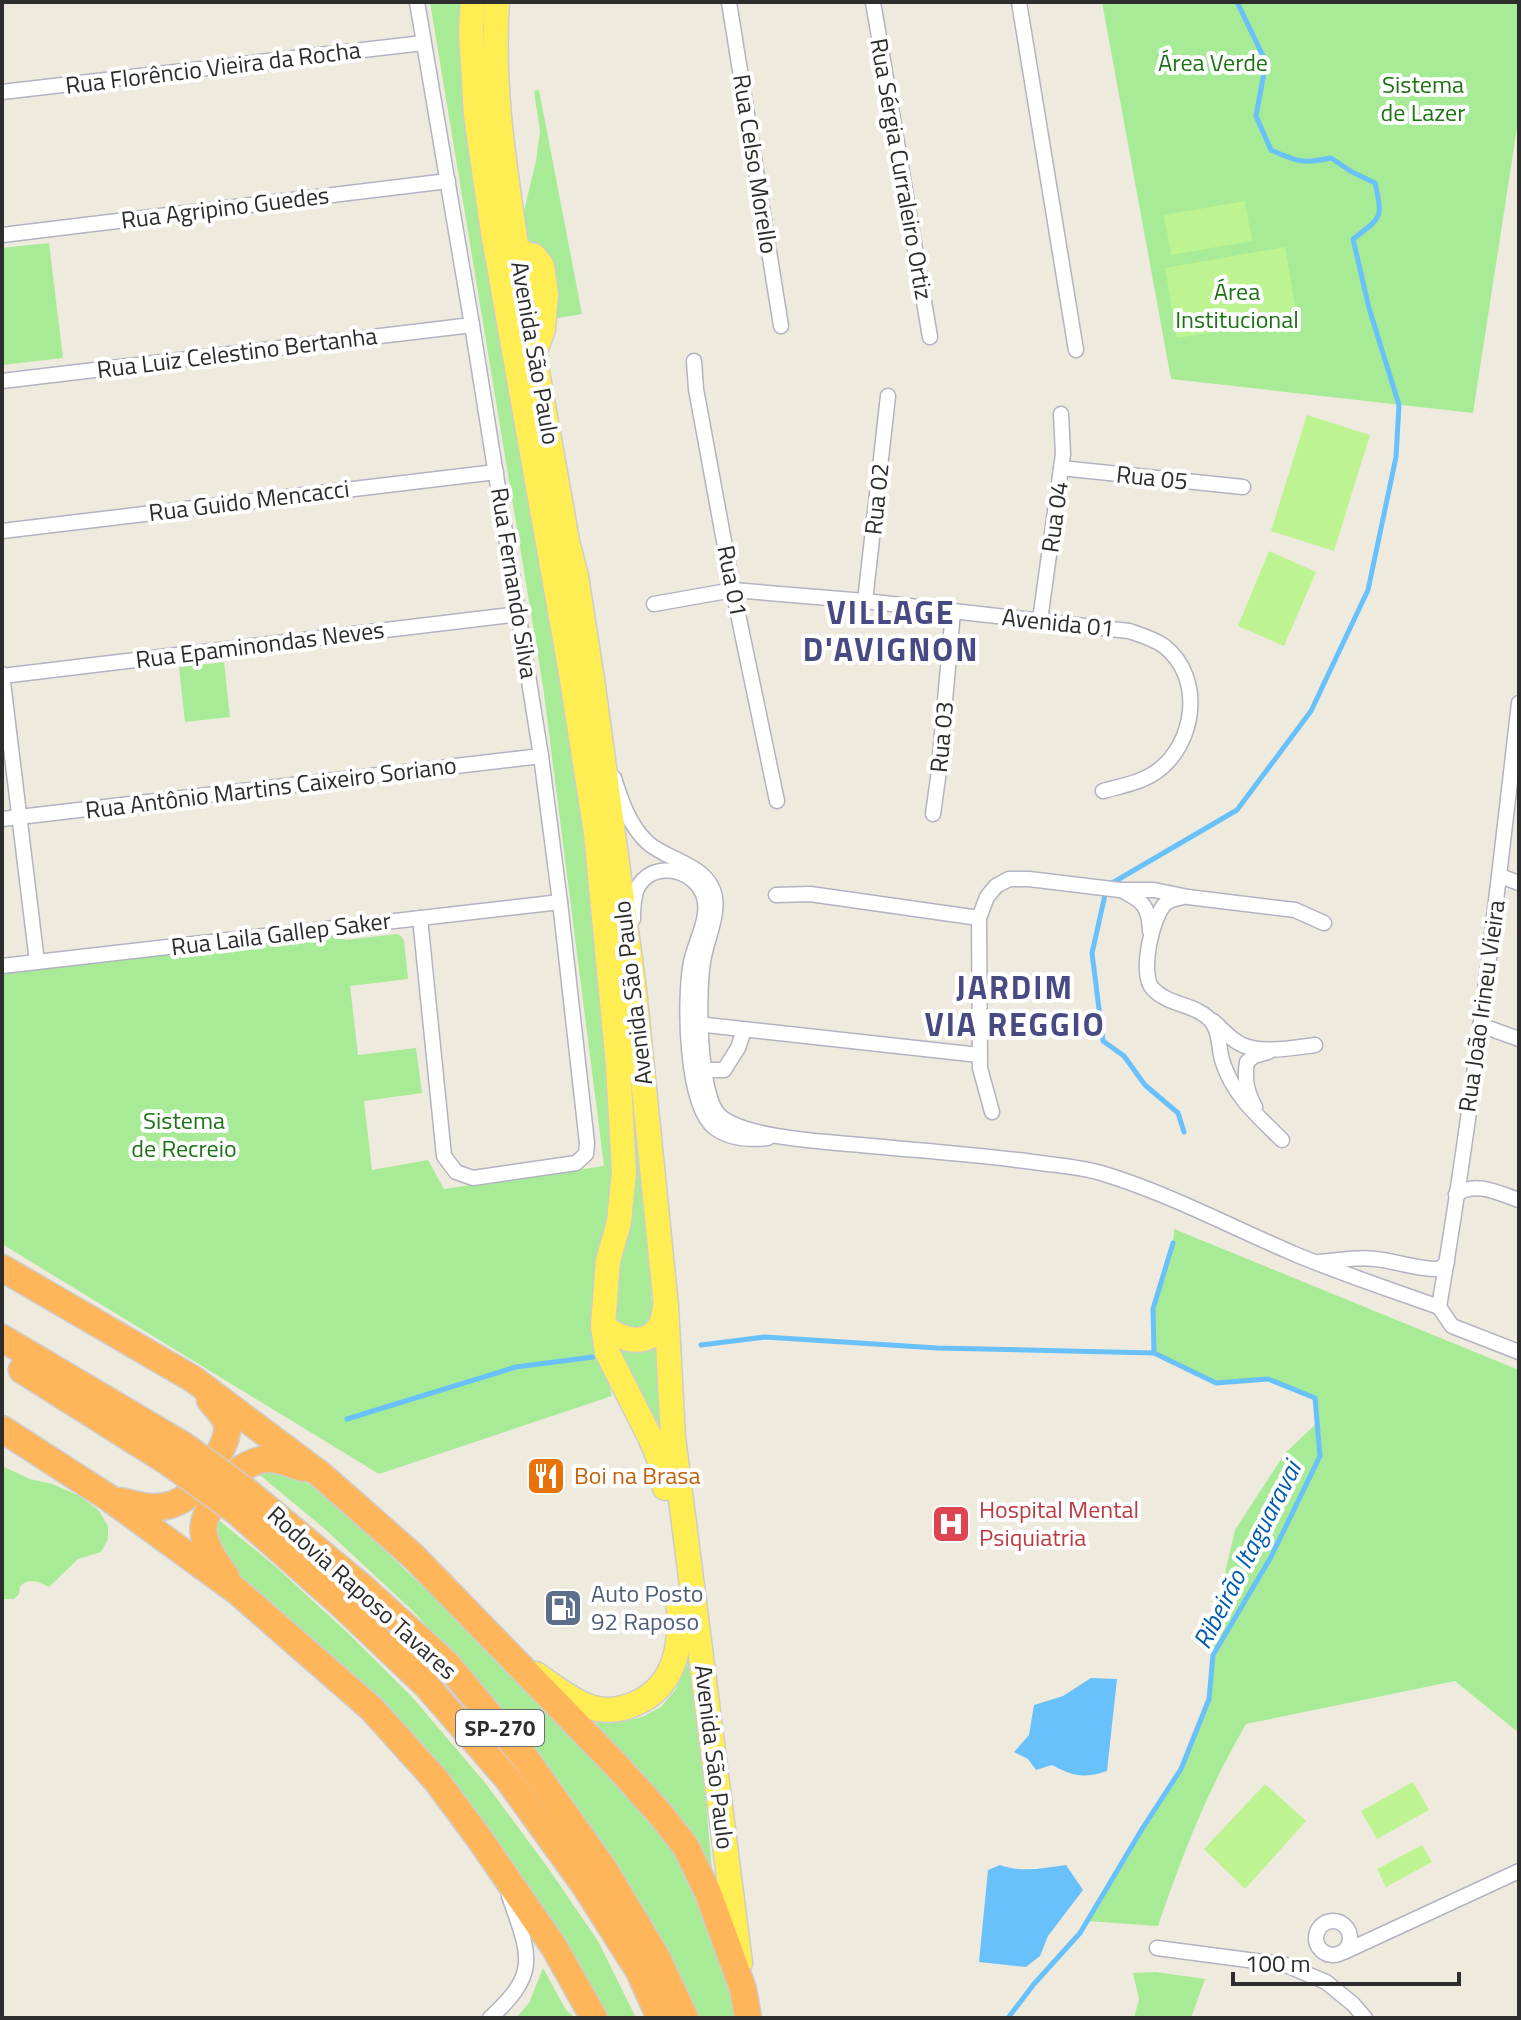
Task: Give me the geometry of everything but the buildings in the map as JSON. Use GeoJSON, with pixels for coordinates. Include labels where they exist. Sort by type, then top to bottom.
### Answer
{"type":"FeatureCollection","features":[{"type":"Feature","properties":{"kind":"highway","name":"SP-270"},"geometry":{"type":"LineString","coordinates":[[2,1268],[193,1379],[321,1475],[414,1557],[627,1777],[686,1847],[708,1893],[743,1989],[748,2018]]}},
{"type":"Feature","properties":{"kind":"highway","name":"Rodovia Raposo Tavares"},"geometry":{"type":"LineString","coordinates":[[2,1338],[176,1453],[362,1587],[447,1664],[526,1759],[604,1869],[657,1958],[685,2018]]}},
{"type":"Feature","properties":{"kind":"highway","name":"Rodovia Raposo Tavares"},"geometry":{"type":"LineString","coordinates":[[2,1357],[176,1453]]}},
{"type":"Feature","properties":{"kind":"highway"},"geometry":{"type":"LineString","coordinates":[[109,1498],[157,1508],[173,1504],[186,1497],[220,1455],[227,1438],[226,1420],[193,1379]]}},
{"type":"Feature","properties":{"kind":"highway"},"geometry":{"type":"LineString","coordinates":[[2,1429],[109,1498],[238,1592],[371,1708],[436,1780],[554,1947],[594,2018]]}},
{"type":"Feature","properties":{"kind":"highway"},"geometry":{"type":"LineString","coordinates":[[238,1592],[212,1559],[204,1541],[204,1515],[241,1469],[266,1458],[321,1475]]}},
{"type":"Feature","properties":{"kind":"highway","name":"Rodovia Raposo Tavares"},"geometry":{"type":"LineString","coordinates":[[242,1502],[343,1606],[427,1686],[507,1778],[585,1886],[639,1971],[660,2018]]}},
{"type":"Feature","properties":{"kind":"main road","name":"Avenida São Paulo"},"geometry":{"type":"LineString","coordinates":[[472,2],[476,115],[493,232],[562,618],[596,833],[618,1065],[624,1172],[619,1222],[608,1261],[603,1326],[607,1352],[650,1437],[663,1473],[681,1627],[676,1657],[669,1673],[650,1696],[619,1710],[605,1711],[590,1707],[514,1660]]}},
{"type":"Feature","properties":{"kind":"main road","name":"Avenida São Paulo"},"geometry":{"type":"LineString","coordinates":[[497,2],[496,67],[502,156],[567,541],[576,576],[634,989],[666,1306],[673,1437],[743,1989]]}},
{"type":"Feature","properties":{"kind":"main road"},"geometry":{"type":"LineString","coordinates":[[603,1326],[617,1337],[642,1339],[661,1325],[666,1306]]}},
{"type":"Feature","properties":{"kind":"street","name":"Rua Fernando Silva"},"geometry":{"type":"LineString","coordinates":[[417,2],[541,756],[587,1143],[586,1154],[576,1163],[473,1178],[456,1172],[444,1156],[420,918]]}},
{"type":"Feature","properties":{"kind":"street","name":"Rua Celso Morello"},"geometry":{"type":"LineString","coordinates":[[729,2],[781,326]]}},
{"type":"Feature","properties":{"kind":"street","name":"Rua Sérgia Curraleiro Ortiz"},"geometry":{"type":"LineString","coordinates":[[873,2],[930,337]]}},
{"type":"Feature","properties":{"kind":"street"},"geometry":{"type":"LineString","coordinates":[[1019,2],[1076,350]]}},
{"type":"Feature","properties":{"kind":"street","name":"Rua Florêncio Vieira da Rocha"},"geometry":{"type":"LineString","coordinates":[[2,92],[423,43]]}},
{"type":"Feature","properties":{"kind":"street","name":"Rua Agripino Guedes"},"geometry":{"type":"LineString","coordinates":[[2,235],[448,181]]}},
{"type":"Feature","properties":{"kind":"street","name":"Rua Luiz Celestino Bertanha"},"geometry":{"type":"LineString","coordinates":[[2,381],[472,325]]}},
{"type":"Feature","properties":{"kind":"street","name":"Rua 01"},"geometry":{"type":"LineString","coordinates":[[694,361],[696,389],[733,590],[777,801]]}},
{"type":"Feature","properties":{"kind":"street","name":"Rua 02"},"geometry":{"type":"LineString","coordinates":[[865,601],[888,396]]}},
{"type":"Feature","properties":{"kind":"street","name":"Rua 04"},"geometry":{"type":"LineString","coordinates":[[1040,620],[1063,454],[1061,414]]}},
{"type":"Feature","properties":{"kind":"street","name":"Rua 05"},"geometry":{"type":"LineString","coordinates":[[1061,468],[1243,487]]}},
{"type":"Feature","properties":{"kind":"street","name":"Rua Guido Mencacci"},"geometry":{"type":"LineString","coordinates":[[2,531],[496,472]]}},
{"type":"Feature","properties":{"kind":"street","name":"Avenida 01"},"geometry":{"type":"LineString","coordinates":[[654,604],[733,590],[1040,620],[1129,631],[1142,636],[1164,646],[1173,656],[1186,680],[1190,720],[1181,745],[1164,766],[1142,780],[1103,791]]}},
{"type":"Feature","properties":{"kind":"street","name":"Rua 03"},"geometry":{"type":"LineString","coordinates":[[933,814],[953,612]]}},
{"type":"Feature","properties":{"kind":"street","name":"Rua Epaminondas Neves"},"geometry":{"type":"LineString","coordinates":[[2,675],[519,614]]}},
{"type":"Feature","properties":{"kind":"street"},"geometry":{"type":"LineString","coordinates":[[2,675],[37,962]]}},
{"type":"Feature","properties":{"kind":"street","name":"Rua João Irineu Vieira"},"geometry":{"type":"LineString","coordinates":[[1439,1307],[1500,876],[1519,703]]}},
{"type":"Feature","properties":{"kind":"street"},"geometry":{"type":"LineString","coordinates":[[601,739],[621,799],[639,833],[658,850],[702,874],[713,889],[715,912],[702,966],[698,1069]]}},
{"type":"Feature","properties":{"kind":"street","name":"Rua Antônio Martins Caixeiro Soriano"},"geometry":{"type":"LineString","coordinates":[[2,819],[541,756]]}},
{"type":"Feature","properties":{"kind":"street"},"geometry":{"type":"LineString","coordinates":[[634,989],[633,903],[637,889],[655,871],[684,874],[698,886],[706,908],[692,960],[687,1025],[698,1069],[719,1115],[740,1126],[784,1137],[1047,1163],[1099,1173],[1150,1191],[1316,1262],[1439,1307],[1452,1326],[1519,1352]]}},
{"type":"Feature","properties":{"kind":"street"},"geometry":{"type":"LineString","coordinates":[[1500,876],[1519,883]]}},
{"type":"Feature","properties":{"kind":"street"},"geometry":{"type":"LineString","coordinates":[[992,1112],[979,1055],[979,918],[987,897],[996,886],[1009,879],[1096,886],[1160,898]]}},
{"type":"Feature","properties":{"kind":"street"},"geometry":{"type":"LineString","coordinates":[[1118,889],[1135,897],[1146,907]]}},
{"type":"Feature","properties":{"kind":"street"},"geometry":{"type":"LineString","coordinates":[[776,895],[810,894],[979,918]]}},
{"type":"Feature","properties":{"kind":"street"},"geometry":{"type":"LineString","coordinates":[[1150,944],[1145,895],[1295,910],[1324,923]]}},
{"type":"Feature","properties":{"kind":"street"},"geometry":{"type":"LineString","coordinates":[[1160,898],[1146,973],[1153,989],[1209,1019],[1240,1044],[1248,1054],[1247,1089],[1263,1121]]}},
{"type":"Feature","properties":{"kind":"street","name":"Rua Laila Gallep Saker"},"geometry":{"type":"LineString","coordinates":[[2,966],[560,902]]}},
{"type":"Feature","properties":{"kind":"street"},"geometry":{"type":"LineString","coordinates":[[692,960],[695,1022],[979,1055]]}},
{"type":"Feature","properties":{"kind":"street"},"geometry":{"type":"LineString","coordinates":[[1209,1019],[1216,1030],[1222,1060],[1233,1088],[1282,1140]]}},
{"type":"Feature","properties":{"kind":"street"},"geometry":{"type":"LineString","coordinates":[[1480,1025],[1519,1039]]}},
{"type":"Feature","properties":{"kind":"street"},"geometry":{"type":"LineString","coordinates":[[698,1069],[724,1070],[738,1048],[744,1030]]}},
{"type":"Feature","properties":{"kind":"street"},"geometry":{"type":"LineString","coordinates":[[1280,1049],[1254,1056],[1236,1071],[1228,1069],[1222,1060],[1223,1050],[1228,1045],[1240,1044],[1260,1049],[1315,1045]]}},
{"type":"Feature","properties":{"kind":"street"},"geometry":{"type":"LineString","coordinates":[[1456,1194],[1467,1188],[1482,1188],[1519,1200]]}},
{"type":"Feature","properties":{"kind":"street"},"geometry":{"type":"LineString","coordinates":[[1316,1262],[1380,1259],[1429,1270],[1440,1269],[1447,1262]]}},
{"type":"Feature","properties":{"kind":"street"},"geometry":{"type":"LineString","coordinates":[[490,2018],[521,1983],[526,1968],[527,1949],[500,1869]]}},
{"type":"Feature","properties":{"kind":"street"},"geometry":{"type":"LineString","coordinates":[[1344,1952],[1351,1941],[1345,1924],[1334,1920],[1323,1924],[1316,1934],[1318,1946],[1327,1954],[1339,1955],[1519,1871]]}},
{"type":"Feature","properties":{"kind":"street"},"geometry":{"type":"LineString","coordinates":[[1351,1935],[1367,1940]]}},
{"type":"Feature","properties":{"kind":"street"},"geometry":{"type":"LineString","coordinates":[[1157,1948],[1286,1965],[1326,1982],[1365,2018]]}},
{"type":"Feature","properties":{"kind":"green space","name":"Sistema de Recreio"},"geometry":{"type":"Polygon","coordinates":[[[430,2],[461,2],[461,35],[582,792],[616,1177],[598,1341],[612,1396],[379,1474],[2,1244],[2,973],[344,932],[345,940],[397,934],[404,941],[408,979],[350,986],[358,1055],[416,1048],[422,1093],[364,1101],[372,1170],[428,1160],[444,1189],[604,1166],[543,686],[430,2]]]}},
{"type":"Feature","properties":{"kind":"green space"},"geometry":{"type":"Polygon","coordinates":[[[479,2],[490,2],[636,1105],[653,1317],[643,1332],[616,1323],[613,1309],[632,1159],[515,334],[479,2]]]}},
{"type":"Feature","properties":{"kind":"green space"},"geometry":{"type":"Polygon","coordinates":[[[1102,2],[1519,2],[1519,115],[1473,413],[1171,379],[1102,2]]]}},
{"type":"Feature","properties":{"kind":"green space"},"geometry":{"type":"Polygon","coordinates":[[[539,90],[582,314],[539,321],[522,230],[540,131],[534,91],[539,90]]]}},
{"type":"Feature","properties":{"kind":"green space"},"geometry":{"type":"Polygon","coordinates":[[[1245,201],[1252,241],[1171,255],[1164,215],[1245,201]]]}},
{"type":"Feature","properties":{"kind":"green space"},"geometry":{"type":"Polygon","coordinates":[[[49,243],[63,358],[2,365],[2,248],[49,243]]]}},
{"type":"Feature","properties":{"kind":"green space","name":"Área Institucional"},"geometry":{"type":"Polygon","coordinates":[[[1285,247],[1297,318],[1177,338],[1165,268],[1285,247]]]}},
{"type":"Feature","properties":{"kind":"green space"},"geometry":{"type":"Polygon","coordinates":[[[1307,415],[1370,435],[1334,551],[1271,531],[1307,415]]]}},
{"type":"Feature","properties":{"kind":"green space"},"geometry":{"type":"Polygon","coordinates":[[[1269,551],[1316,572],[1284,646],[1238,626],[1269,551]]]}},
{"type":"Feature","properties":{"kind":"green space"},"geometry":{"type":"Polygon","coordinates":[[[224,662],[230,717],[185,722],[179,667],[224,662]]]}},
{"type":"Feature","properties":{"kind":"green space"},"geometry":{"type":"Polygon","coordinates":[[[1174,1229],[1519,1370],[1519,1733],[1455,1681],[1246,1724],[1197,1823],[1158,1926],[1087,1921],[1181,1769],[1209,1699],[1216,1611],[1235,1530],[1285,1453],[1316,1424],[1314,1398],[1268,1379],[1216,1383],[1154,1353],[1153,1309],[1173,1243],[1174,1229]]]}},
{"type":"Feature","properties":{"kind":"green space"},"geometry":{"type":"Polygon","coordinates":[[[664,1337],[713,1882],[577,1717],[597,1723],[642,1717],[661,1707],[676,1689],[687,1665],[690,1636],[677,1511],[616,1347],[629,1352],[642,1351],[664,1337]]]}},
{"type":"Feature","properties":{"kind":"green space"},"geometry":{"type":"Polygon","coordinates":[[[2,1466],[80,1496],[99,1511],[108,1526],[108,1539],[101,1552],[78,1559],[49,1587],[34,1581],[24,1583],[14,1599],[2,1599],[2,1466]]]}},
{"type":"Feature","properties":{"kind":"green space"},"geometry":{"type":"Polygon","coordinates":[[[266,1466],[301,1478],[335,1503],[514,1673],[670,1842],[695,1886],[737,2018],[696,2018],[518,1732],[415,1613],[326,1530],[255,1471],[266,1466]]]}},
{"type":"Feature","properties":{"kind":"green space"},"geometry":{"type":"Polygon","coordinates":[[[215,1517],[275,1566],[350,1635],[413,1698],[486,1784],[598,1941],[636,2018],[601,2018],[502,1851],[217,1558],[215,1517]]]}},
{"type":"Feature","properties":{"kind":"green space"},"geometry":{"type":"Polygon","coordinates":[[[1413,1782],[1429,1810],[1377,1839],[1361,1811],[1413,1782]]]}},
{"type":"Feature","properties":{"kind":"green space"},"geometry":{"type":"Polygon","coordinates":[[[1265,1784],[1306,1821],[1245,1889],[1204,1849],[1265,1784]]]}},
{"type":"Feature","properties":{"kind":"green space"},"geometry":{"type":"Polygon","coordinates":[[[1422,1845],[1432,1862],[1386,1887],[1377,1869],[1422,1845]]]}},
{"type":"Feature","properties":{"kind":"green space"},"geometry":{"type":"Polygon","coordinates":[[[543,1968],[566,2010],[575,2018],[516,2018],[529,2003],[543,1968]]]}},
{"type":"Feature","properties":{"kind":"green space"},"geometry":{"type":"Polygon","coordinates":[[[1156,1972],[1205,1979],[1191,2018],[1134,2018],[1139,1999],[1133,1973],[1156,1972]]]}},
{"type":"Feature","properties":{"kind":"water"},"geometry":{"type":"Polygon","coordinates":[[[1091,1678],[1117,1679],[1107,1771],[1078,1775],[1052,1765],[1036,1770],[1028,1759],[1014,1752],[1029,1735],[1034,1705],[1063,1696],[1091,1678]]]}},
{"type":"Feature","properties":{"kind":"water"},"geometry":{"type":"Polygon","coordinates":[[[1000,1865],[1024,1869],[1066,1865],[1083,1890],[1048,1936],[1040,1956],[1026,1967],[979,1962],[988,1870],[1000,1865]]]}},
{"type":"Feature","properties":{"kind":"waterway","name":"Ribeirão Itaguaravai"},"geometry":{"type":"LineString","coordinates":[[1184,1132],[1178,1113],[1145,1085],[1124,1056],[1103,1041],[1092,953],[1107,886],[1237,810],[1311,711],[1368,590],[1396,457],[1399,405],[1369,308],[1353,239],[1378,216],[1375,183],[1331,158],[1301,161],[1271,150],[1256,116],[1266,62],[1237,2]]}},
{"type":"Feature","properties":{"kind":"waterway","name":"Ribeirão Itaguaravai"},"geometry":{"type":"LineString","coordinates":[[1008,2018],[1080,1933],[1181,1769],[1209,1699],[1213,1655],[1271,1557],[1320,1456],[1315,1398],[1268,1379],[1216,1383],[1154,1353],[1153,1309],[1173,1243]]}},
{"type":"Feature","properties":{"kind":"waterway"},"geometry":{"type":"LineString","coordinates":[[701,1345],[765,1337],[937,1348],[1154,1353]]}},
{"type":"Feature","properties":{"kind":"waterway"},"geometry":{"type":"LineString","coordinates":[[347,1419],[516,1367],[593,1357]]}},
{"type":"Feature","properties":{"kind":"place","name":"Boi na Brasa"},"geometry":{"type":"Point","coordinates":[546,1476]}},
{"type":"Feature","properties":{"kind":"place","name":"Hospital Mental Psiquiatria"},"geometry":{"type":"Point","coordinates":[951,1524]}},
{"type":"Feature","properties":{"kind":"place","name":"Auto Posto 92 Raposo"},"geometry":{"type":"Point","coordinates":[563,1608]}},
{"type":"Feature","properties":{"kind":"district","name":"VILLAGE D'AVIGNON"},"geometry":{"type":"Point","coordinates":[891,632]}},
{"type":"Feature","properties":{"kind":"district","name":"JARDIM VIA REGGIO"},"geometry":{"type":"Point","coordinates":[1015,1006]}},
{"type":"Feature","properties":{"kind":"park label","name":"Área Verde"},"geometry":{"type":"Point","coordinates":[1213,63]}},
{"type":"Feature","properties":{"kind":"park label","name":"Sistema de Lazer"},"geometry":{"type":"Point","coordinates":[1423,99]}}]}
